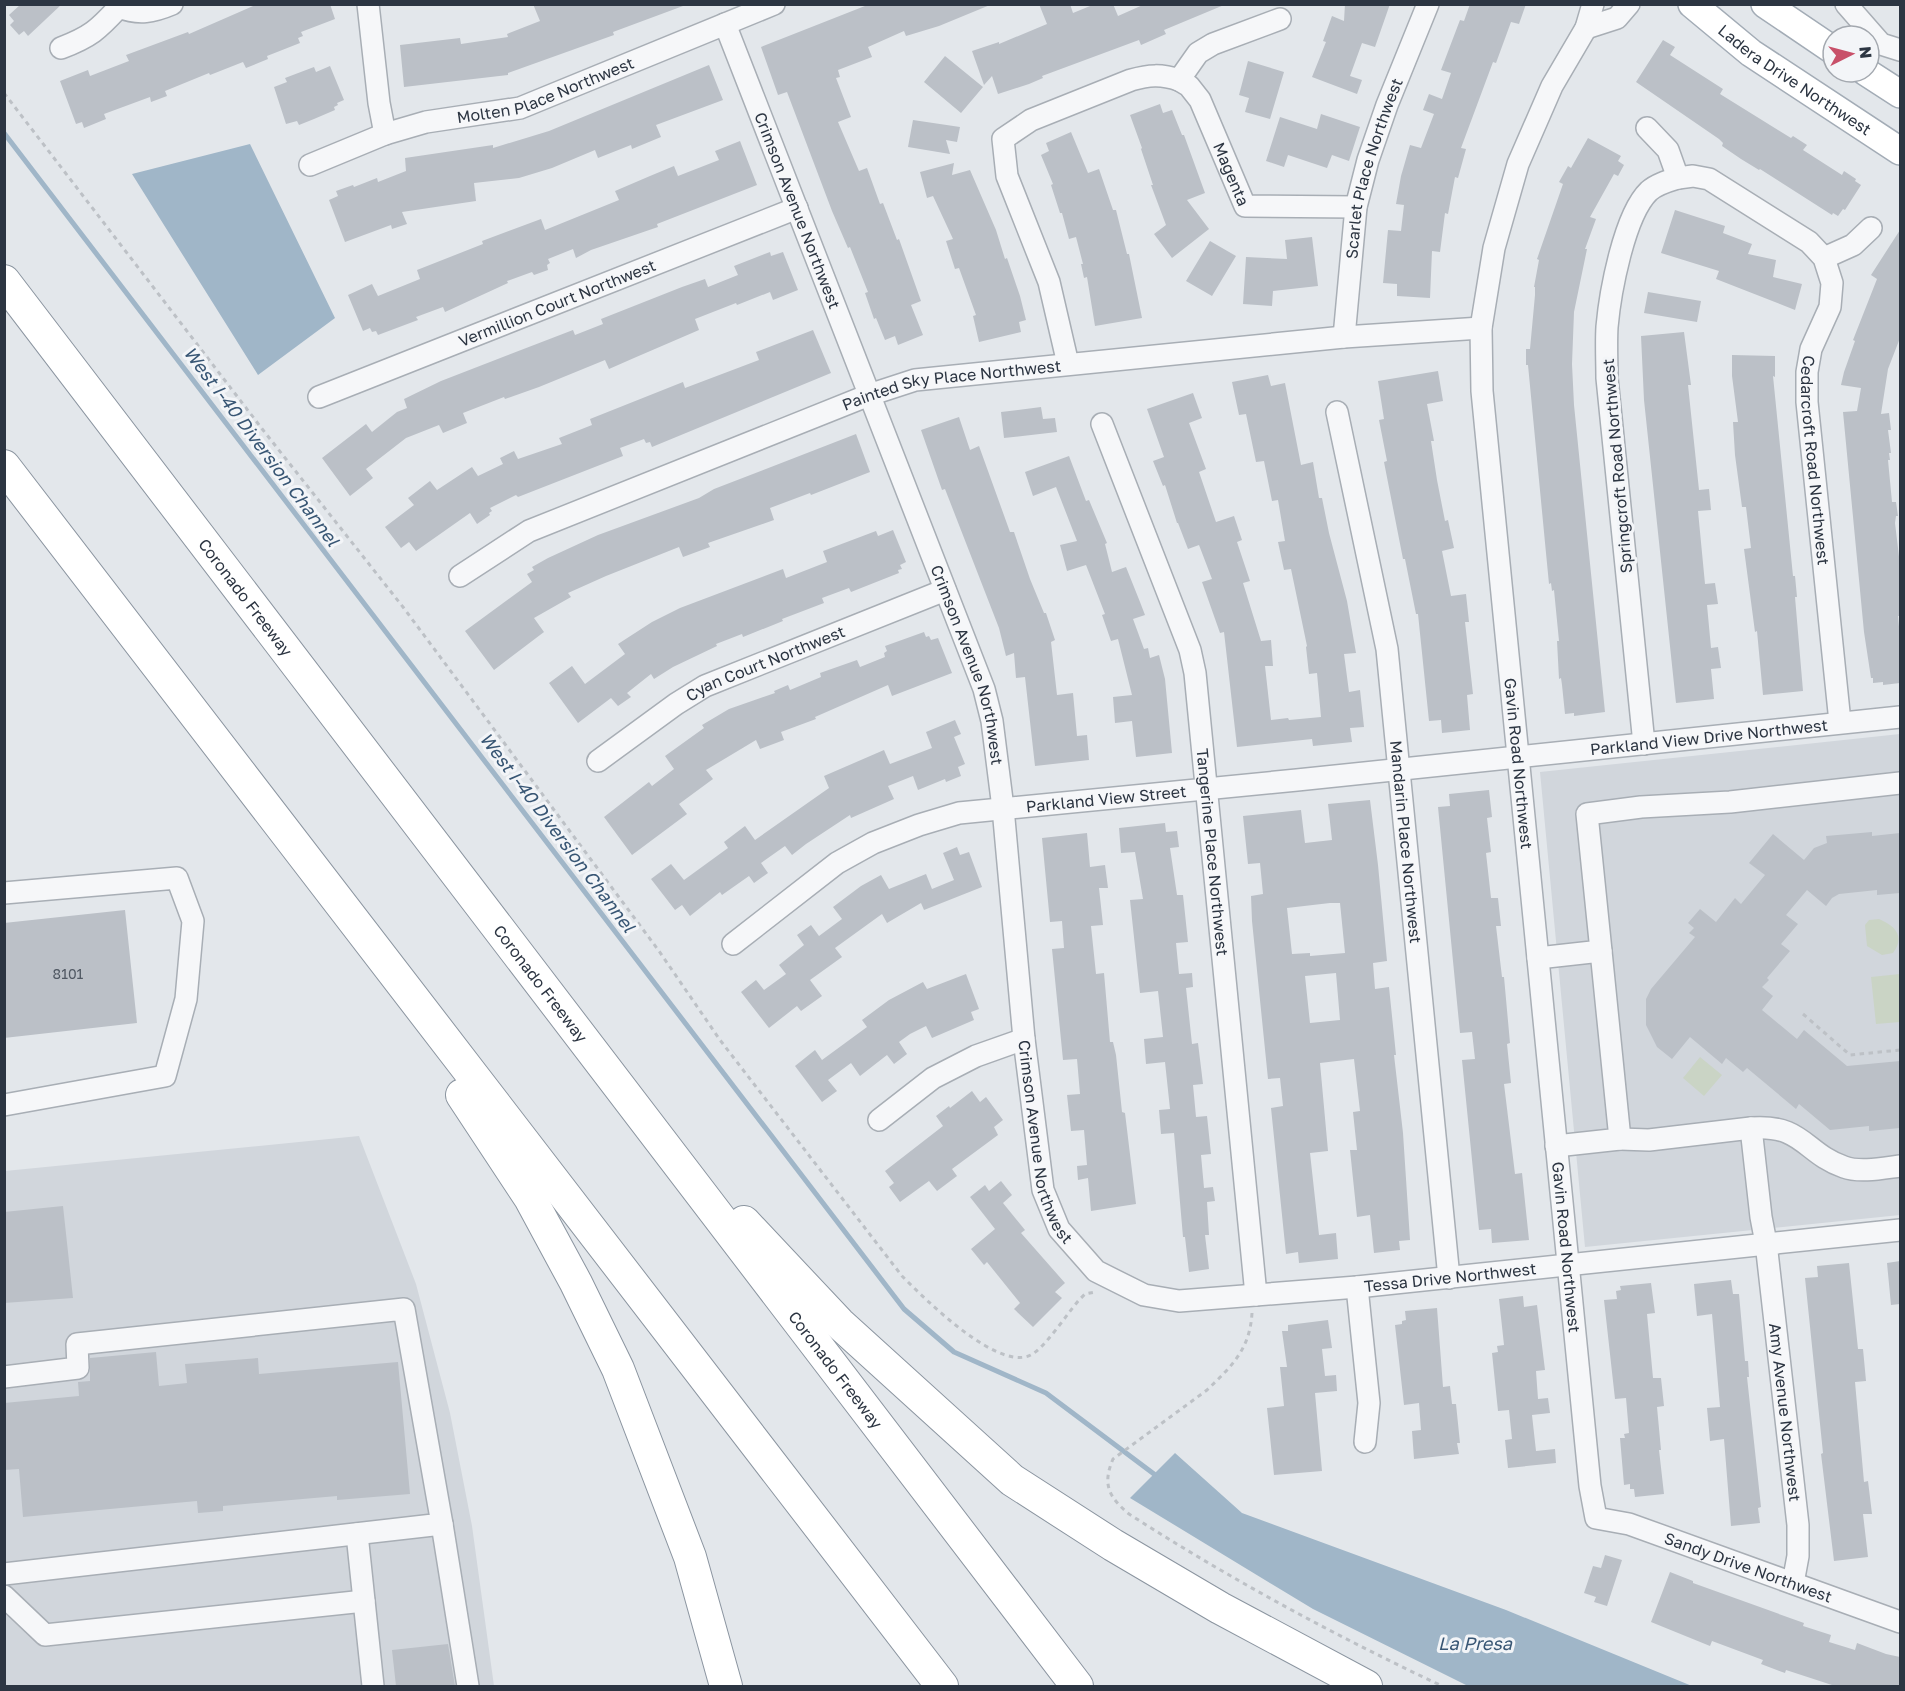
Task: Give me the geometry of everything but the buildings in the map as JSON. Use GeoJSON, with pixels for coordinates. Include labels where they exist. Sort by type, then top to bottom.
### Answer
{"type":"FeatureCollection","features":[{"type":"Feature","properties":{"kind":"highway","name":"Coronado Freeway"},"geometry":{"type":"LineString","coordinates":[[4,281],[1077,1686]]}},
{"type":"Feature","properties":{"kind":"highway"},"geometry":{"type":"LineString","coordinates":[[4,466],[291,836],[601,1245],[942,1686]]}},
{"type":"Feature","properties":{"kind":"highway"},"geometry":{"type":"LineString","coordinates":[[291,836],[420,1035],[483,1125],[530,1198],[576,1283],[618,1369],[654,1458],[690,1557],[726,1686]]}},
{"type":"Feature","properties":{"kind":"highway"},"geometry":{"type":"LineString","coordinates":[[604,1068],[747,1226],[839,1323],[1012,1480],[1113,1545],[1220,1608],[1366,1686]]}},
{"type":"Feature","properties":{"kind":"main road","name":"Ladera Drive Northwest"},"geometry":{"type":"LineString","coordinates":[[1692,4],[1751,53],[1900,151]]}},
{"type":"Feature","properties":{"kind":"main road"},"geometry":{"type":"LineString","coordinates":[[1766,4],[1821,42]]}},
{"type":"Feature","properties":{"kind":"main road"},"geometry":{"type":"LineString","coordinates":[[1881,82],[1900,94]]}},
{"type":"Feature","properties":{"kind":"street"},"geometry":{"type":"LineString","coordinates":[[61,48],[82,40],[98,30],[117,6],[144,13],[172,4]]}},
{"type":"Feature","properties":{"kind":"street"},"geometry":{"type":"LineString","coordinates":[[368,4],[379,103],[385,134]]}},
{"type":"Feature","properties":{"kind":"street","name":"Molten Place Northwest"},"geometry":{"type":"LineString","coordinates":[[310,165],[385,134],[426,122],[520,108],[774,4]]}},
{"type":"Feature","properties":{"kind":"street","name":"Scarlet Place Northwest"},"geometry":{"type":"LineString","coordinates":[[1344,337],[1356,207],[1368,160],[1387,105],[1428,4]]}},
{"type":"Feature","properties":{"kind":"street","name":"Gavin Road Northwest"},"geometry":{"type":"LineString","coordinates":[[1593,4],[1586,28],[1552,86],[1518,164],[1494,248],[1481,328],[1482,391],[1590,1486],[1596,1518]]}},
{"type":"Feature","properties":{"kind":"street"},"geometry":{"type":"LineString","coordinates":[[1586,28],[1617,18],[1629,4]]}},
{"type":"Feature","properties":{"kind":"street"},"geometry":{"type":"LineString","coordinates":[[1846,4],[1881,44],[1900,50]]}},
{"type":"Feature","properties":{"kind":"street"},"geometry":{"type":"LineString","coordinates":[[1068,364],[1049,282],[1007,176],[1004,138],[1031,120],[1131,80],[1147,75],[1163,75],[1179,80],[1198,52],[1213,44],[1280,19]]}},
{"type":"Feature","properties":{"kind":"street","name":"Crimson Avenue Northwest"},"geometry":{"type":"LineString","coordinates":[[726,24],[984,689],[992,721],[1003,808],[1024,1039],[1043,1190],[1059,1229],[1096,1270],[1144,1295]]}},
{"type":"Feature","properties":{"kind":"street","name":"Magenta"},"geometry":{"type":"LineString","coordinates":[[1179,80],[1189,86],[1200,99],[1245,206],[1356,207]]}},
{"type":"Feature","properties":{"kind":"street"},"geometry":{"type":"LineString","coordinates":[[1647,128],[1668,150],[1678,178],[1693,176],[1709,179],[1809,242],[1824,258],[1852,245],[1871,228]]}},
{"type":"Feature","properties":{"kind":"street","name":"Springcroft Road Northwest"},"geometry":{"type":"LineString","coordinates":[[1644,744],[1607,378],[1607,329],[1612,291],[1628,228],[1649,191],[1663,182],[1678,178]]}},
{"type":"Feature","properties":{"kind":"street","name":"Vermillion Court Northwest"},"geometry":{"type":"LineString","coordinates":[[319,398],[797,208]]}},
{"type":"Feature","properties":{"kind":"street","name":"Cedarcroft Road Northwest"},"geometry":{"type":"LineString","coordinates":[[1824,258],[1832,283],[1830,307],[1811,349],[1807,372],[1807,402],[1840,722]]}},
{"type":"Feature","properties":{"kind":"street","name":"Painted Sky Place Northwest"},"geometry":{"type":"LineString","coordinates":[[460,576],[529,531],[870,395],[915,380],[1344,337],[1481,328]]}},
{"type":"Feature","properties":{"kind":"street","name":"Mandarin Place Northwest"},"geometry":{"type":"LineString","coordinates":[[1337,412],[1387,649],[1449,1278]]}},
{"type":"Feature","properties":{"kind":"street","name":"Tangerine Place Northwest"},"geometry":{"type":"LineString","coordinates":[[1102,424],[1190,650],[1195,673],[1256,1295]]}},
{"type":"Feature","properties":{"kind":"street","name":"Cyan Court Northwest"},"geometry":{"type":"LineString","coordinates":[[598,761],[676,704],[705,686],[945,590]]}},
{"type":"Feature","properties":{"kind":"street","name":"Parkland View Drive Northwest"},"geometry":{"type":"LineString","coordinates":[[1518,758],[1900,717]]}},
{"type":"Feature","properties":{"kind":"street","name":"Parkland View Street"},"geometry":{"type":"LineString","coordinates":[[733,944],[837,863],[873,843],[919,825],[959,813],[1518,758]]}},
{"type":"Feature","properties":{"kind":"street"},"geometry":{"type":"LineString","coordinates":[[1620,1139],[1587,814],[1641,807],[1730,802],[1900,783]]}},
{"type":"Feature","properties":{"kind":"street"},"geometry":{"type":"LineString","coordinates":[[4,893],[177,878],[194,921],[186,999],[165,1076],[4,1106]]}},
{"type":"Feature","properties":{"kind":"street"},"geometry":{"type":"LineString","coordinates":[[1538,958],[1600,951]]}},
{"type":"Feature","properties":{"kind":"street"},"geometry":{"type":"LineString","coordinates":[[879,1120],[933,1078],[976,1056],[1024,1039]]}},
{"type":"Feature","properties":{"kind":"street"},"geometry":{"type":"LineString","coordinates":[[1556,1146],[1620,1139],[1649,1140],[1765,1127],[1782,1129],[1799,1137],[1828,1160],[1847,1168],[1874,1169],[1900,1166]]}},
{"type":"Feature","properties":{"kind":"street","name":"Amy Avenue Northwest"},"geometry":{"type":"LineString","coordinates":[[1751,1128],[1798,1526],[1798,1556],[1793,1583]]}},
{"type":"Feature","properties":{"kind":"street","name":"Tessa Drive Northwest"},"geometry":{"type":"LineString","coordinates":[[1144,1295],[1179,1301],[1357,1287],[1900,1230]]}},
{"type":"Feature","properties":{"kind":"street"},"geometry":{"type":"LineString","coordinates":[[1357,1287],[1370,1403],[1365,1442]]}},
{"type":"Feature","properties":{"kind":"street"},"geometry":{"type":"LineString","coordinates":[[4,1377],[78,1368],[77,1344],[404,1309],[468,1686]]}},
{"type":"Feature","properties":{"kind":"street","name":"Sandy Drive Northwest"},"geometry":{"type":"LineString","coordinates":[[1596,1518],[1629,1524],[1900,1622]]}},
{"type":"Feature","properties":{"kind":"street"},"geometry":{"type":"LineString","coordinates":[[4,1574],[442,1524]]}},
{"type":"Feature","properties":{"kind":"street"},"geometry":{"type":"LineString","coordinates":[[357,1534],[373,1686]]}},
{"type":"Feature","properties":{"kind":"street"},"geometry":{"type":"LineString","coordinates":[[4,1596],[45,1635],[364,1601]]}},
{"type":"Feature","properties":{"kind":"path"},"geometry":{"type":"LineString","coordinates":[[4,93],[248,411],[403,607],[658,951],[720,1040],[902,1276],[938,1311],[986,1347],[1019,1359],[1034,1354],[1085,1294],[1101,1292]]}},
{"type":"Feature","properties":{"kind":"path"},"geometry":{"type":"LineString","coordinates":[[1803,1014],[1850,1055],[1900,1050]]}},
{"type":"Feature","properties":{"kind":"path"},"geometry":{"type":"LineString","coordinates":[[1256,1295],[1251,1328],[1243,1350],[1207,1390],[1113,1459],[1107,1477],[1111,1494],[1117,1504],[1130,1514],[1225,1574],[1442,1686]]}},
{"type":"Feature","properties":{"kind":"shaded area"},"geometry":{"type":"Polygon","coordinates":[[[1900,734],[1900,1215],[1585,1247],[1540,772],[1900,734]]]}},
{"type":"Feature","properties":{"kind":"shaded area"},"geometry":{"type":"Polygon","coordinates":[[[359,1136],[416,1284],[450,1413],[472,1526],[494,1686],[5,1686],[5,1171],[359,1136]]]}},
{"type":"Feature","properties":{"kind":"green space"},"geometry":{"type":"Polygon","coordinates":[[[1879,919],[1890,925],[1897,933],[1897,947],[1893,953],[1882,955],[1867,946],[1865,925],[1869,920],[1879,919]]]}},
{"type":"Feature","properties":{"kind":"green space"},"geometry":{"type":"Polygon","coordinates":[[[1900,974],[1900,1022],[1876,1024],[1871,977],[1900,974]]]}},
{"type":"Feature","properties":{"kind":"green space"},"geometry":{"type":"Polygon","coordinates":[[[1700,1057],[1722,1075],[1704,1096],[1683,1078],[1700,1057]]]}},
{"type":"Feature","properties":{"kind":"water"},"geometry":{"type":"Polygon","coordinates":[[[250,144],[335,318],[258,375],[132,174],[250,144]]]}},
{"type":"Feature","properties":{"kind":"water","name":"La Presa"},"geometry":{"type":"Polygon","coordinates":[[[1175,1453],[1242,1513],[1506,1610],[1692,1686],[1468,1686],[1313,1609],[1130,1498],[1175,1453]]]}},
{"type":"Feature","properties":{"kind":"waterway","name":"West I-40 Diversion Channel"},"geometry":{"type":"LineString","coordinates":[[4,133],[904,1309],[954,1352],[1046,1393],[1154,1474]]}}]}
